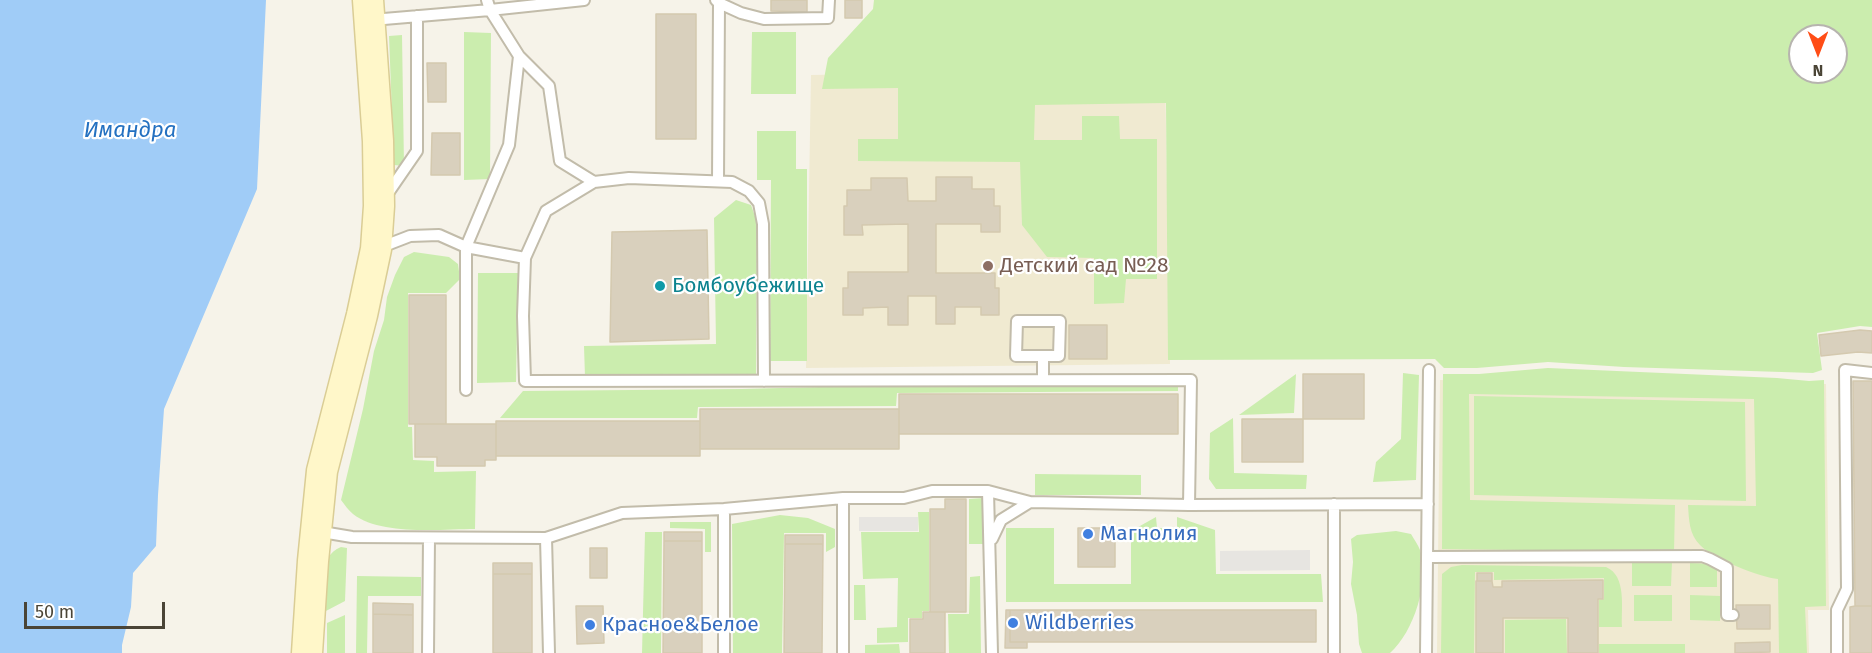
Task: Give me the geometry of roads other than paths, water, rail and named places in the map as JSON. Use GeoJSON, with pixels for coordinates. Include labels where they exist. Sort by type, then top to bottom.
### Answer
{"type":"FeatureCollection","features":[{"type":"Feature","properties":{"kind":"main road"},"geometry":{"type":"LineString","coordinates":[[307,653],[322,471],[362,315],[376,249],[379,206],[378,141],[369,10]]}},
{"type":"Feature","properties":{"kind":"lane"},"geometry":{"type":"LineString","coordinates":[[369,10],[417,16],[488,5],[584,0]]}},
{"type":"Feature","properties":{"kind":"lane"},"geometry":{"type":"LineString","coordinates":[[718,181],[717,2],[741,13],[764,19],[828,18],[829,0]]}},
{"type":"Feature","properties":{"kind":"lane"},"geometry":{"type":"LineString","coordinates":[[488,5],[519,56],[549,86],[560,161],[594,182]]}},
{"type":"Feature","properties":{"kind":"lane"},"geometry":{"type":"LineString","coordinates":[[379,206],[417,150],[417,16]]}},
{"type":"Feature","properties":{"kind":"lane"},"geometry":{"type":"LineString","coordinates":[[466,390],[466,247],[509,146],[519,56]]}},
{"type":"Feature","properties":{"kind":"lane"},"geometry":{"type":"LineString","coordinates":[[764,381],[763,224],[759,203],[749,191],[732,182],[629,178],[594,182],[546,211],[525,258],[525,381],[764,381],[1191,380],[1189,505]]}},
{"type":"Feature","properties":{"kind":"lane"},"geometry":{"type":"LineString","coordinates":[[376,249],[410,236],[439,236],[466,247],[525,258]]}},
{"type":"Feature","properties":{"kind":"lane"},"geometry":{"type":"LineString","coordinates":[[1017,321],[1060,321],[1059,356],[1043,356],[1016,356],[1017,321]]}},
{"type":"Feature","properties":{"kind":"lane"},"geometry":{"type":"LineString","coordinates":[[1043,356],[1043,380]]}},
{"type":"Feature","properties":{"kind":"lane"},"geometry":{"type":"LineString","coordinates":[[1426,653],[1429,370]]}},
{"type":"Feature","properties":{"kind":"lane"},"geometry":{"type":"LineString","coordinates":[[1837,653],[1837,610],[1847,590],[1845,370],[1872,372]]}},
{"type":"Feature","properties":{"kind":"lane"},"geometry":{"type":"LineString","coordinates":[[316,531],[352,537],[546,538],[622,513],[724,509],[843,498],[904,498],[932,491],[988,491],[1030,502],[1189,505],[1428,504]]}},
{"type":"Feature","properties":{"kind":"lane"},"geometry":{"type":"LineString","coordinates":[[988,491],[992,653]]}},
{"type":"Feature","properties":{"kind":"lane"},"geometry":{"type":"LineString","coordinates":[[843,498],[843,653]]}},
{"type":"Feature","properties":{"kind":"lane"},"geometry":{"type":"LineString","coordinates":[[990,545],[1001,520],[1030,502]]}},
{"type":"Feature","properties":{"kind":"lane"},"geometry":{"type":"LineString","coordinates":[[1334,504],[1334,653]]}},
{"type":"Feature","properties":{"kind":"lane"},"geometry":{"type":"LineString","coordinates":[[724,509],[724,653]]}},
{"type":"Feature","properties":{"kind":"lane"},"geometry":{"type":"LineString","coordinates":[[428,653],[429,538]]}},
{"type":"Feature","properties":{"kind":"lane"},"geometry":{"type":"LineString","coordinates":[[546,538],[549,653]]}},
{"type":"Feature","properties":{"kind":"lane"},"geometry":{"type":"LineString","coordinates":[[1428,557],[1702,556],[1727,568],[1726,615],[1733,615]]}},
{"type":"Feature","properties":{"kind":"water","name":"Имандра"},"geometry":{"type":"Polygon","coordinates":[[[0,0],[266,0],[257,189],[164,409],[156,546],[133,573],[131,607],[122,653],[0,653],[0,0]]]}},
{"type":"Feature","properties":{"kind":"place","name":"Детский сад №28"},"geometry":{"type":"Point","coordinates":[988,266]}},
{"type":"Feature","properties":{"kind":"place","name":"Бомбоубежище"},"geometry":{"type":"Point","coordinates":[660,286]}},
{"type":"Feature","properties":{"kind":"place","name":"Магнолия"},"geometry":{"type":"Point","coordinates":[1088,534]}},
{"type":"Feature","properties":{"kind":"place","name":"Wildberries"},"geometry":{"type":"Point","coordinates":[1013,623]}},
{"type":"Feature","properties":{"kind":"place","name":"Красное&Белое"},"geometry":{"type":"Point","coordinates":[590,625]}}]}
